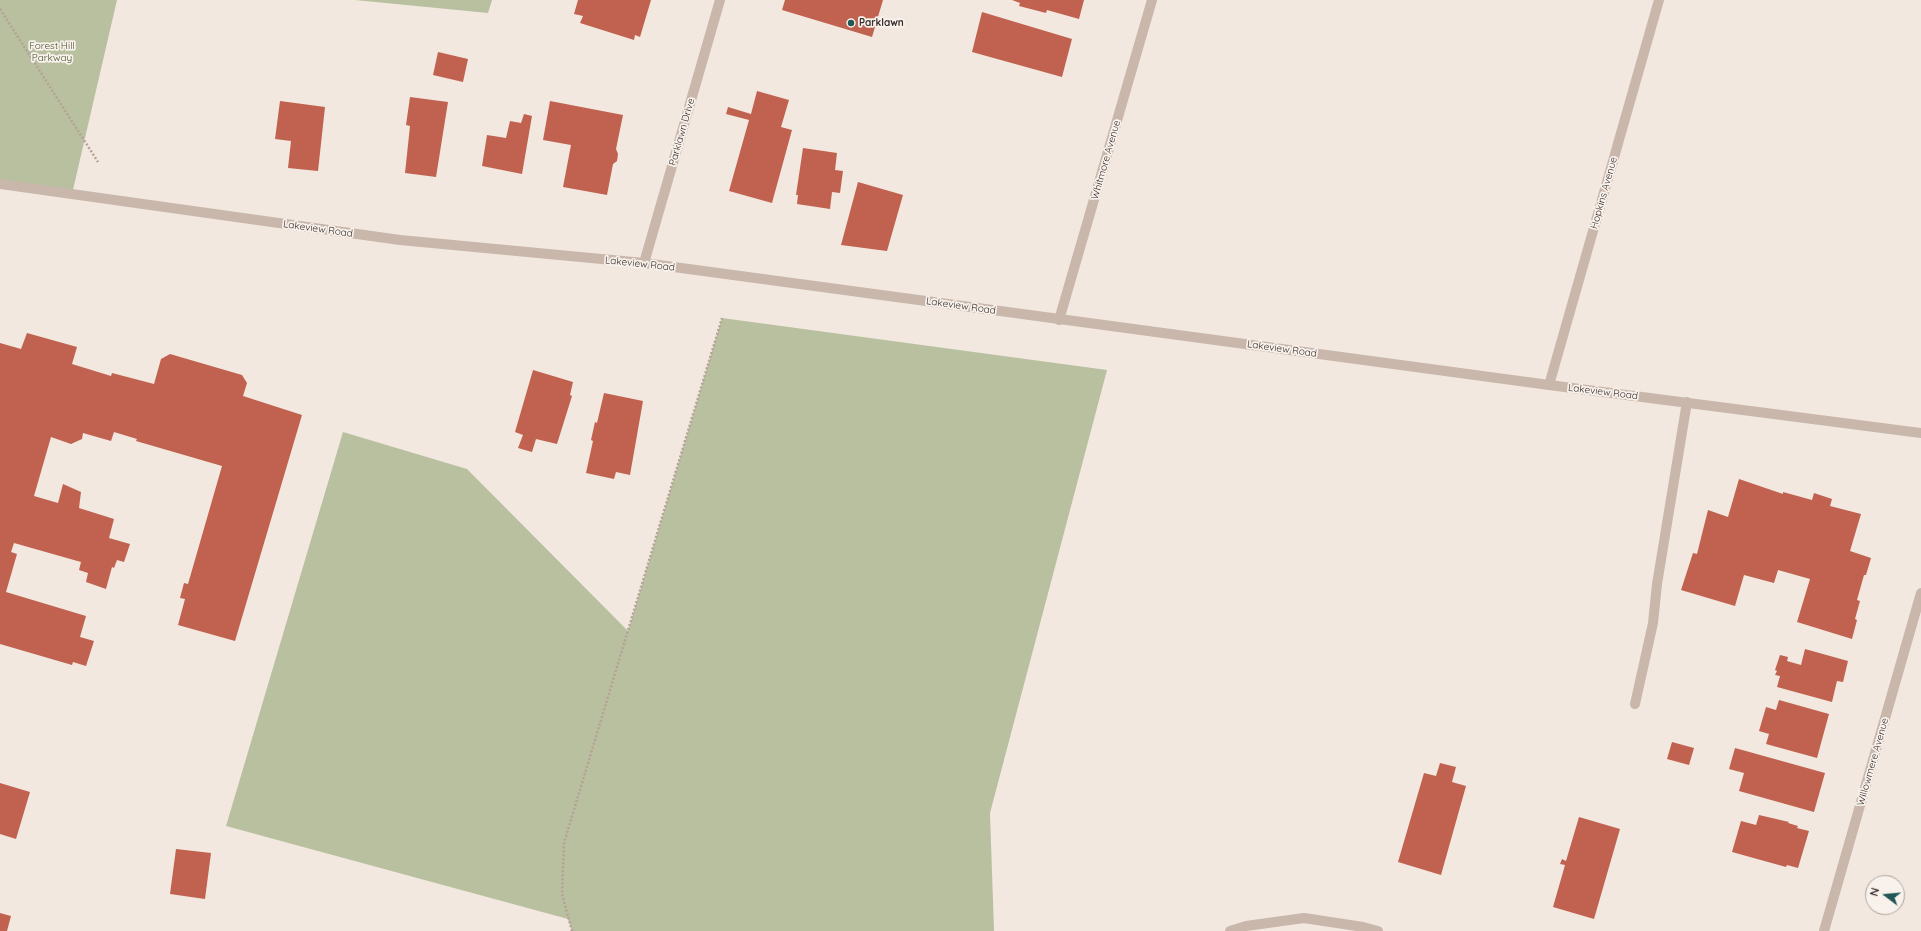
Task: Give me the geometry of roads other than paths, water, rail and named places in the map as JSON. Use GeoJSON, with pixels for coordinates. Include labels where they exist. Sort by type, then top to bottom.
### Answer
{"type":"FeatureCollection","features":[{"type":"Feature","properties":{"kind":"street","name":"Parklawn Drive"},"geometry":{"type":"LineString","coordinates":[[644,263],[720,0]]}},
{"type":"Feature","properties":{"kind":"street","name":"Whitmore Avenue"},"geometry":{"type":"LineString","coordinates":[[1059,320],[1152,0]]}},
{"type":"Feature","properties":{"kind":"street","name":"Hopkins Avenue"},"geometry":{"type":"LineString","coordinates":[[1549,386],[1659,0]]}},
{"type":"Feature","properties":{"kind":"street","name":"Lakeview Road"},"geometry":{"type":"LineString","coordinates":[[0,184],[400,240],[644,263],[1549,386],[1687,402],[1921,433]]}},
{"type":"Feature","properties":{"kind":"street"},"geometry":{"type":"LineString","coordinates":[[1635,704],[1653,623],[1657,584],[1687,402]]}},
{"type":"Feature","properties":{"kind":"street","name":"Willowmere Avenue"},"geometry":{"type":"LineString","coordinates":[[1824,931],[1921,593]]}},
{"type":"Feature","properties":{"kind":"street"},"geometry":{"type":"LineString","coordinates":[[1230,931],[1246,926],[1304,918],[1363,927],[1378,931]]}},
{"type":"Feature","properties":{"kind":"place","name":"Parklawn"},"geometry":{"type":"Point","coordinates":[851,23]}},
{"type":"Feature","properties":{"kind":"park label","name":"Forest Hill Parkway"},"geometry":{"type":"Point","coordinates":[52,52]}}]}
